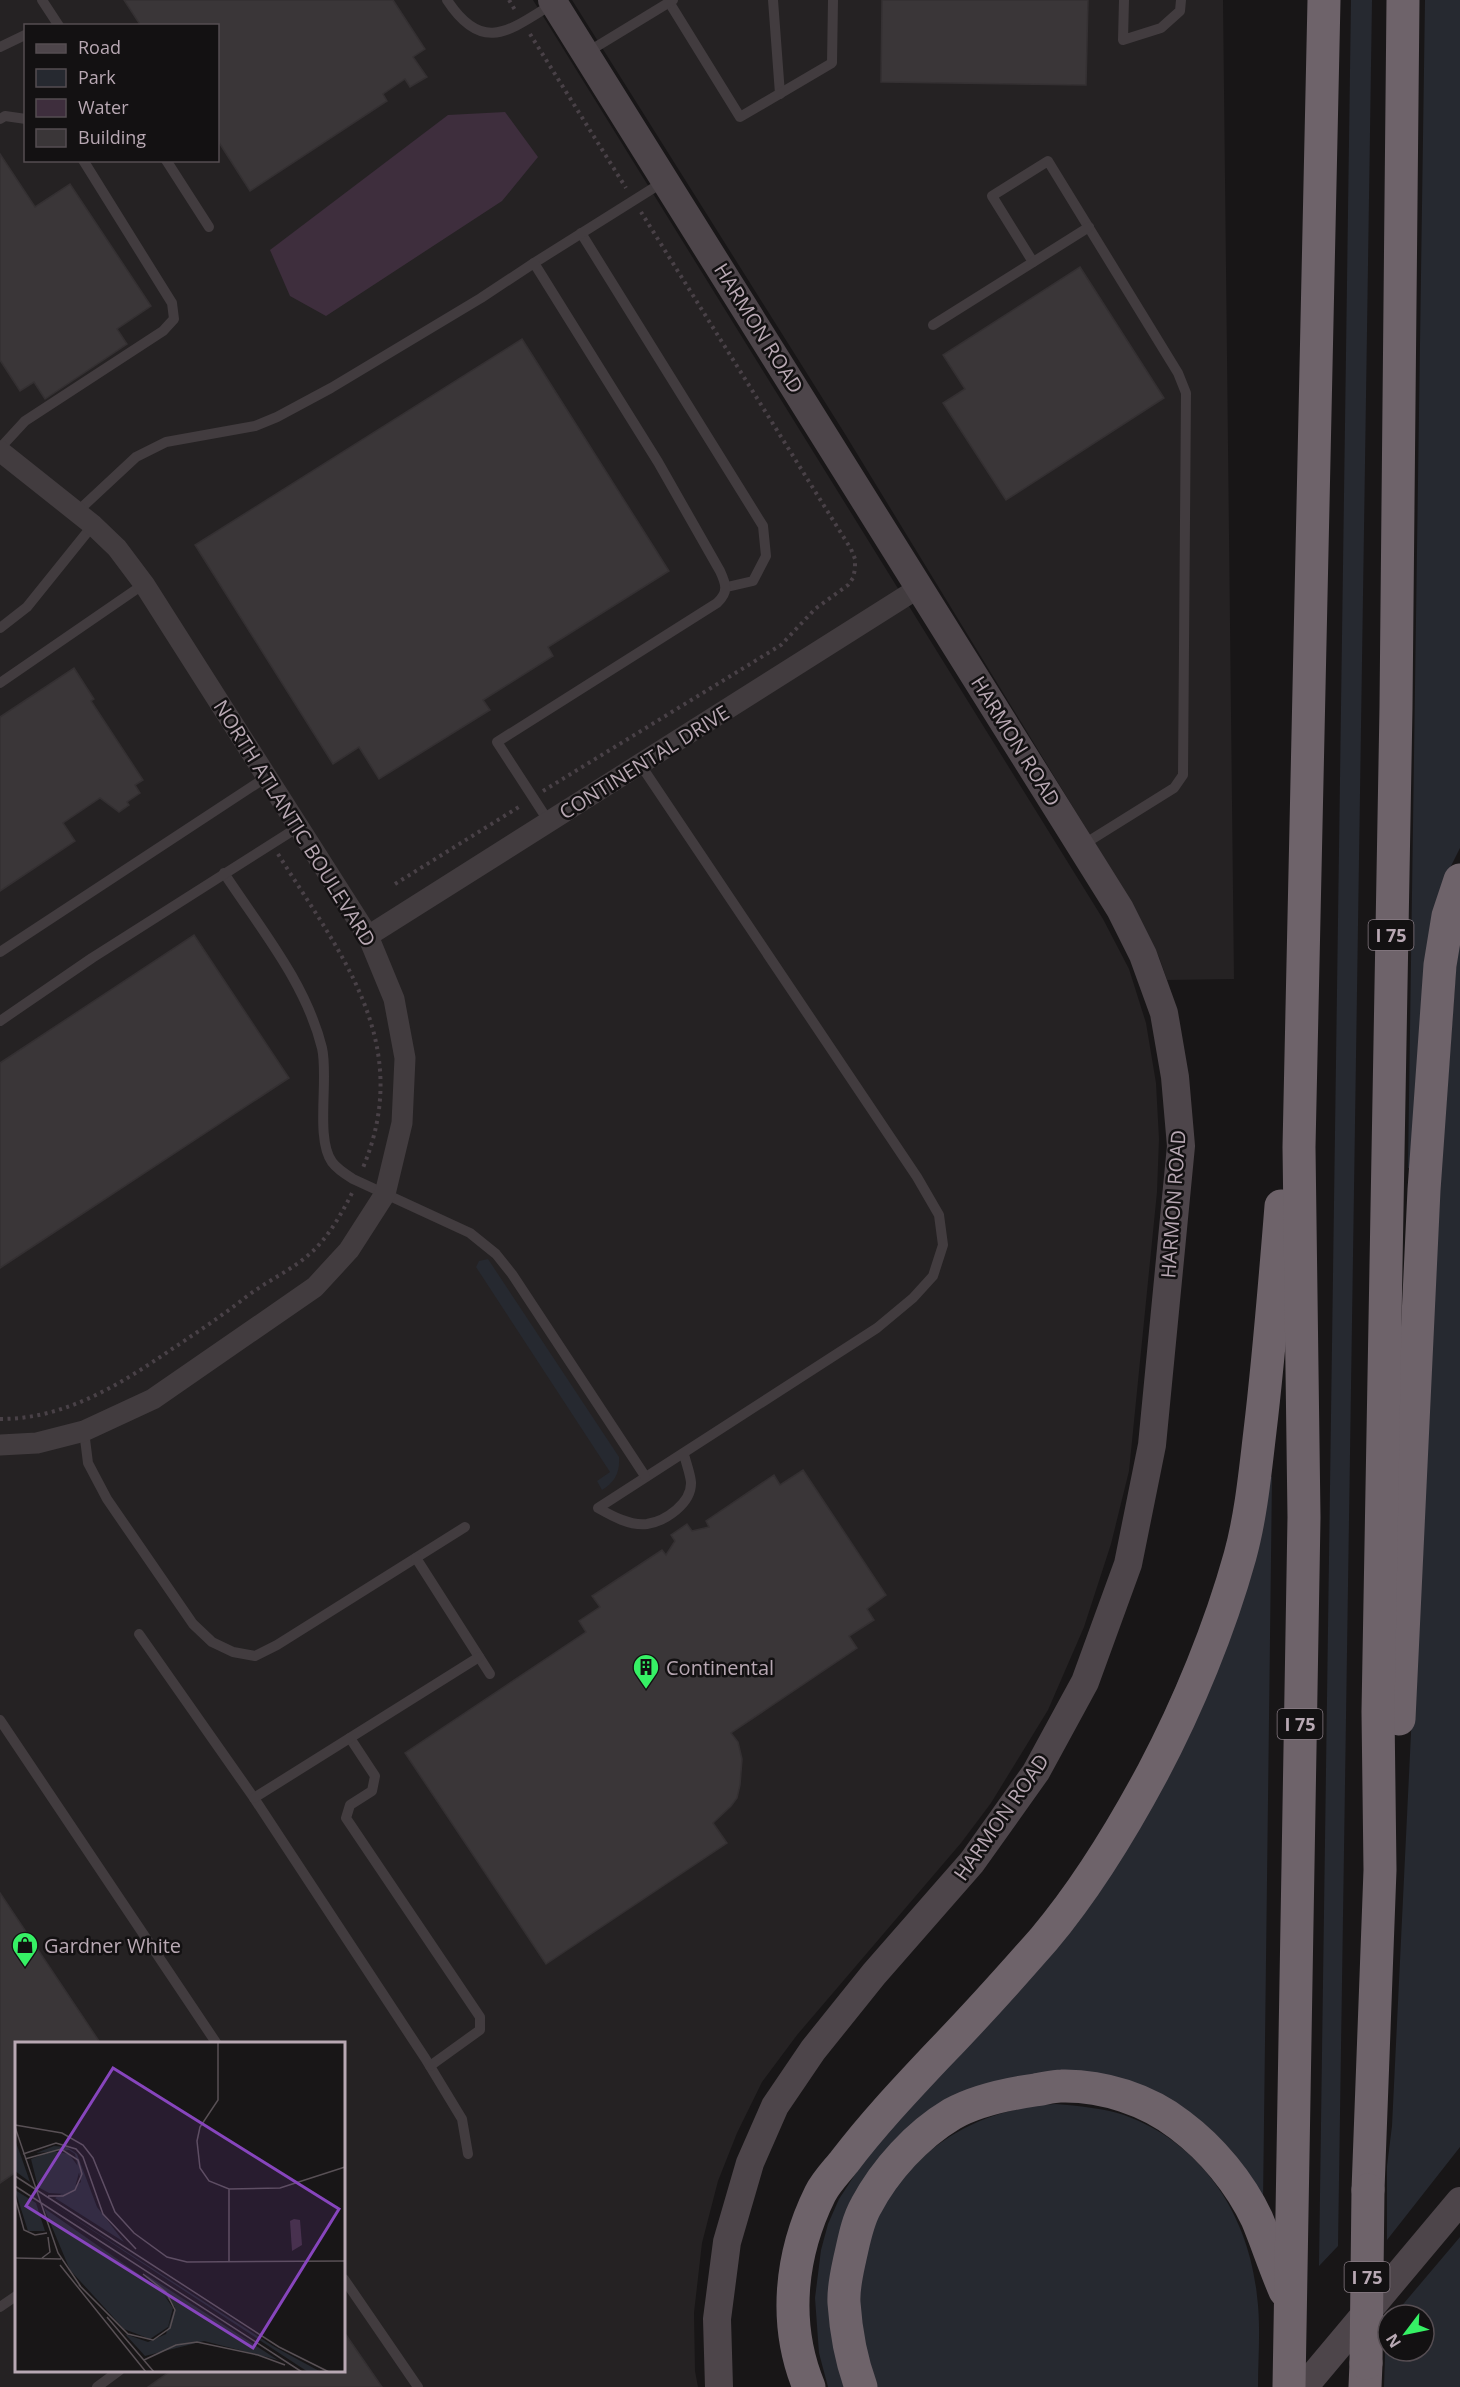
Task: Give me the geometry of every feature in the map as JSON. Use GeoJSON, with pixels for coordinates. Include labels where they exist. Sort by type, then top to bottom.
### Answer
{"type":"FeatureCollection","features":[{"type":"Feature","properties":{"kind":"highway","name":"I 75"},"geometry":{"type":"LineString","coordinates":[[1288,2387],[1304,1517],[1299,1146],[1324,0]]}},
{"type":"Feature","properties":{"kind":"highway","name":"I 75"},"geometry":{"type":"LineString","coordinates":[[1365,2375],[1368,2190],[1380,1870],[1378,1712],[1395,719],[1403,0]]}},
{"type":"Feature","properties":{"kind":"highway"},"geometry":{"type":"LineString","coordinates":[[1380,1870],[1397,1755],[1424,1190],[1440,965],[1448,916],[1460,880]]}},
{"type":"Feature","properties":{"kind":"highway"},"geometry":{"type":"LineString","coordinates":[[809,2387],[800,2365],[792,2323],[794,2277],[799,2249],[821,2191],[873,2123],[971,2021],[1047,1935],[1093,1872],[1153,1771],[1203,1663],[1224,1609],[1241,1553],[1254,1482],[1282,1199],[1299,1146]]}},
{"type":"Feature","properties":{"kind":"highway"},"geometry":{"type":"LineString","coordinates":[[861,2387],[852,2361],[844,2301],[854,2242],[865,2207],[882,2180],[902,2155],[929,2131],[953,2114],[987,2099],[1021,2092],[1061,2086],[1102,2091],[1141,2101],[1180,2124],[1212,2153],[1233,2177],[1257,2219],[1290,2312]]}},
{"type":"Feature","properties":{"kind":"street","name":"HARMON ROAD"},"geometry":{"type":"LineString","coordinates":[[553,2],[1120,909],[1143,955],[1164,1013],[1175,1077],[1181,1146],[1152,1444],[1128,1564],[1085,1682],[1036,1772],[972,1862],[874,1974],[820,2042],[775,2106],[750,2163],[727,2242],[717,2319],[719,2387]]}},
{"type":"Feature","properties":{"kind":"street","name":"NORTH ATLANTIC BOULEVARD"},"geometry":{"type":"LineString","coordinates":[[0,450],[117,548],[144,584],[368,936],[394,999],[405,1058],[402,1123],[386,1194],[349,1250],[315,1287],[153,1400],[84,1431],[37,1443],[0,1445]]}},
{"type":"Feature","properties":{"kind":"street","name":"CONTINENTAL DRIVE"},"geometry":{"type":"LineString","coordinates":[[368,936],[920,587]]}},
{"type":"Feature","properties":{"kind":"street"},"geometry":{"type":"LineString","coordinates":[[1304,2387],[1460,2201]]}},
{"type":"Feature","properties":{"kind":"lane"},"geometry":{"type":"LineString","coordinates":[[42,0],[58,24]]}},
{"type":"Feature","properties":{"kind":"lane"},"geometry":{"type":"LineString","coordinates":[[447,0],[456,14],[473,28],[492,34],[508,31],[553,2]]}},
{"type":"Feature","properties":{"kind":"lane"},"geometry":{"type":"LineString","coordinates":[[773,0],[780,94]]}},
{"type":"Feature","properties":{"kind":"lane"},"geometry":{"type":"LineString","coordinates":[[586,53],[671,1],[740,117],[832,63],[833,0]]}},
{"type":"Feature","properties":{"kind":"lane"},"geometry":{"type":"LineString","coordinates":[[1124,0],[1123,40],[1161,28],[1180,11],[1181,0]]}},
{"type":"Feature","properties":{"kind":"lane"},"geometry":{"type":"LineString","coordinates":[[0,46],[24,35]]}},
{"type":"Feature","properties":{"kind":"lane"},"geometry":{"type":"LineString","coordinates":[[0,119],[5,116],[24,119]]}},
{"type":"Feature","properties":{"kind":"lane"},"geometry":{"type":"LineString","coordinates":[[1033,262],[992,196],[1048,161],[1178,373],[1186,393],[1183,775],[1174,788],[1081,846]]}},
{"type":"Feature","properties":{"kind":"lane"},"geometry":{"type":"LineString","coordinates":[[0,450],[25,421],[163,331],[174,319],[172,303],[85,162]]}},
{"type":"Feature","properties":{"kind":"lane"},"geometry":{"type":"LineString","coordinates":[[167,162],[209,227]]}},
{"type":"Feature","properties":{"kind":"lane"},"geometry":{"type":"LineString","coordinates":[[0,628],[27,607],[85,519],[136,457],[166,442],[255,426],[277,417],[331,388],[481,297],[666,180]]}},
{"type":"Feature","properties":{"kind":"lane"},"geometry":{"type":"LineString","coordinates":[[933,325],[1089,227]]}},
{"type":"Feature","properties":{"kind":"lane"},"geometry":{"type":"LineString","coordinates":[[581,233],[763,526],[766,556],[753,581],[727,587]]}},
{"type":"Feature","properties":{"kind":"lane"},"geometry":{"type":"LineString","coordinates":[[534,263],[658,462],[727,587],[724,597],[717,603],[497,742],[549,822]]}},
{"type":"Feature","properties":{"kind":"lane"},"geometry":{"type":"LineString","coordinates":[[0,683],[144,584]]}},
{"type":"Feature","properties":{"kind":"lane"},"geometry":{"type":"LineString","coordinates":[[640,764],[917,1177],[939,1215],[943,1245],[933,1276],[913,1298],[877,1328],[684,1455],[645,1476],[598,1508],[623,1521],[646,1524],[669,1515],[684,1503],[691,1484],[684,1455]]}},
{"type":"Feature","properties":{"kind":"lane"},"geometry":{"type":"LineString","coordinates":[[0,952],[268,776]]}},
{"type":"Feature","properties":{"kind":"lane"},"geometry":{"type":"LineString","coordinates":[[0,1021],[92,958],[300,826]]}},
{"type":"Feature","properties":{"kind":"lane"},"geometry":{"type":"LineString","coordinates":[[224,873],[297,984],[313,1018],[323,1051],[324,1134],[330,1161],[339,1170],[357,1181],[470,1233],[496,1254],[645,1476]]}},
{"type":"Feature","properties":{"kind":"lane"},"geometry":{"type":"LineString","coordinates":[[84,1431],[88,1463],[107,1499],[193,1624],[212,1642],[232,1652],[255,1656],[277,1645],[465,1527]]}},
{"type":"Feature","properties":{"kind":"lane"},"geometry":{"type":"LineString","coordinates":[[416,1558],[490,1674]]}},
{"type":"Feature","properties":{"kind":"lane"},"geometry":{"type":"LineString","coordinates":[[139,1634],[254,1798],[430,2066],[462,2119],[468,2154]]}},
{"type":"Feature","properties":{"kind":"lane"},"geometry":{"type":"LineString","coordinates":[[254,1798],[479,1657]]}},
{"type":"Feature","properties":{"kind":"lane"},"geometry":{"type":"LineString","coordinates":[[0,1720],[216,2042]]}},
{"type":"Feature","properties":{"kind":"lane"},"geometry":{"type":"LineString","coordinates":[[350,1738],[375,1776],[372,1791],[350,1805],[346,1818],[438,1951],[480,2017],[480,2030],[430,2066]]}},
{"type":"Feature","properties":{"kind":"lane"},"geometry":{"type":"LineString","coordinates":[[345,2280],[418,2387]]}},
{"type":"Feature","properties":{"kind":"lane"},"geometry":{"type":"LineString","coordinates":[[0,2307],[15,2297]]}},
{"type":"Feature","properties":{"kind":"lane"},"geometry":{"type":"LineString","coordinates":[[97,2387],[117,2372]]}},
{"type":"Feature","properties":{"kind":"path"},"geometry":{"type":"LineString","coordinates":[[0,1419],[62,1409],[93,1398],[142,1370],[236,1306],[257,1289],[296,1266],[316,1248],[338,1219],[357,1181],[374,1132],[379,1103],[378,1060],[369,1014],[362,992],[337,945],[272,844]]}},
{"type":"Feature","properties":{"kind":"shaded area"},"geometry":{"type":"Polygon","coordinates":[[[0,0],[533,0],[1103,919],[1129,969],[1146,1023],[1156,1083],[1159,1139],[1157,1192],[1129,1471],[1111,1544],[1084,1627],[1048,1710],[991,1803],[961,1843],[797,2035],[762,2082],[737,2133],[718,2181],[702,2243],[694,2313],[695,2371],[698,2387],[0,2387],[0,0]]]}},
{"type":"Feature","properties":{"kind":"shaded area"},"geometry":{"type":"Polygon","coordinates":[[[572,0],[1223,0],[1234,979],[1167,980],[1159,957],[1123,889],[845,434],[572,0]]]}},
{"type":"Feature","properties":{"kind":"green space"},"geometry":{"type":"Polygon","coordinates":[[[1351,0],[1372,0],[1338,2246],[1319,2266],[1351,0]]]}},
{"type":"Feature","properties":{"kind":"green space"},"geometry":{"type":"Polygon","coordinates":[[[1425,0],[1460,0],[1460,848],[1450,868],[1412,1168],[1408,1168],[1425,0]]]}},
{"type":"Feature","properties":{"kind":"green space"},"geometry":{"type":"Polygon","coordinates":[[[1460,916],[1460,2147],[1387,2240],[1387,2166],[1392,2126],[1433,1279],[1460,916]]]}},
{"type":"Feature","properties":{"kind":"green space"},"geometry":{"type":"Polygon","coordinates":[[[488,1259],[619,1457],[616,1476],[602,1490],[597,1481],[610,1472],[476,1267],[479,1261],[488,1259]]]}},
{"type":"Feature","properties":{"kind":"green space"},"geometry":{"type":"Polygon","coordinates":[[[1267,1476],[1272,1477],[1263,2203],[1222,2149],[1039,2079],[867,2181],[847,2387],[828,2387],[819,2353],[815,2298],[821,2250],[828,2224],[839,2199],[869,2153],[1076,1917],[1267,1476]]]}},
{"type":"Feature","properties":{"kind":"green space"},"geometry":{"type":"Polygon","coordinates":[[[1056,2104],[1116,2113],[1152,2127],[1177,2144],[1198,2163],[1217,2186],[1244,2237],[1252,2266],[1259,2319],[1258,2387],[877,2387],[862,2342],[859,2289],[867,2247],[883,2209],[906,2175],[935,2147],[971,2125],[1011,2111],[1056,2104]]]}},
{"type":"Feature","properties":{"kind":"green space"},"geometry":{"type":"Polygon","coordinates":[[[1460,2237],[1460,2387],[1384,2387],[1385,2363],[1436,2363],[1436,2303],[1404,2303],[1460,2237]]]}},
{"type":"Feature","properties":{"kind":"water"},"geometry":{"type":"Polygon","coordinates":[[[505,112],[538,157],[502,201],[326,316],[290,296],[270,250],[448,115],[505,112]]]}},
{"type":"Feature","properties":{"kind":"building"},"geometry":{"type":"Polygon","coordinates":[[[124,0],[393,0],[425,49],[413,57],[427,77],[410,87],[405,79],[383,94],[387,101],[250,191],[219,143],[219,24],[140,24],[124,0]]]}},
{"type":"Feature","properties":{"kind":"building"},"geometry":{"type":"Polygon","coordinates":[[[882,0],[1088,0],[1086,85],[881,82],[882,0]]]}},
{"type":"Feature","properties":{"kind":"building"},"geometry":{"type":"Polygon","coordinates":[[[0,154],[35,207],[70,184],[151,306],[117,329],[127,344],[45,399],[34,382],[20,391],[0,360],[0,154]]]}},
{"type":"Feature","properties":{"kind":"building"},"geometry":{"type":"Polygon","coordinates":[[[1080,267],[1164,398],[1006,500],[943,403],[965,389],[943,355],[1080,267]]]}},
{"type":"Feature","properties":{"kind":"building"},"geometry":{"type":"Polygon","coordinates":[[[522,339],[669,571],[548,647],[553,656],[483,700],[490,710],[379,779],[359,747],[333,764],[195,545],[522,339]]]}},
{"type":"Feature","properties":{"kind":"building"},"geometry":{"type":"Polygon","coordinates":[[[74,668],[94,699],[91,701],[143,780],[135,785],[140,793],[127,802],[129,805],[119,812],[100,798],[63,823],[75,841],[0,891],[0,717],[74,668]]]}},
{"type":"Feature","properties":{"kind":"building"},"geometry":{"type":"Polygon","coordinates":[[[194,935],[289,1078],[0,1268],[0,1063],[194,935]]]}},
{"type":"Feature","properties":{"kind":"building","name":"Continental"},"geometry":{"type":"Polygon","coordinates":[[[803,1470],[886,1595],[867,1609],[874,1620],[849,1636],[857,1648],[731,1733],[738,1742],[742,1759],[740,1785],[737,1798],[713,1823],[727,1843],[546,1964],[405,1753],[586,1632],[579,1621],[600,1607],[592,1596],[662,1550],[666,1555],[675,1541],[671,1535],[687,1524],[692,1531],[709,1527],[706,1521],[774,1475],[780,1485],[803,1470]]]}},
{"type":"Feature","properties":{"kind":"building","name":"Gardner White"},"geometry":{"type":"Polygon","coordinates":[[[0,1893],[100,2042],[15,2042],[15,2173],[0,2183],[0,1893]]]}},
{"type":"Feature","properties":{"kind":"building"},"geometry":{"type":"Polygon","coordinates":[[[345,2333],[382,2387],[148,2387],[169,2372],[345,2372],[345,2333]]]}},
{"type":"Feature","properties":{"kind":"place","name":"Continental"},"geometry":{"type":"Point","coordinates":[646,1690]}},
{"type":"Feature","properties":{"kind":"place","name":"Gardner White"},"geometry":{"type":"Point","coordinates":[25,1968]}}]}
